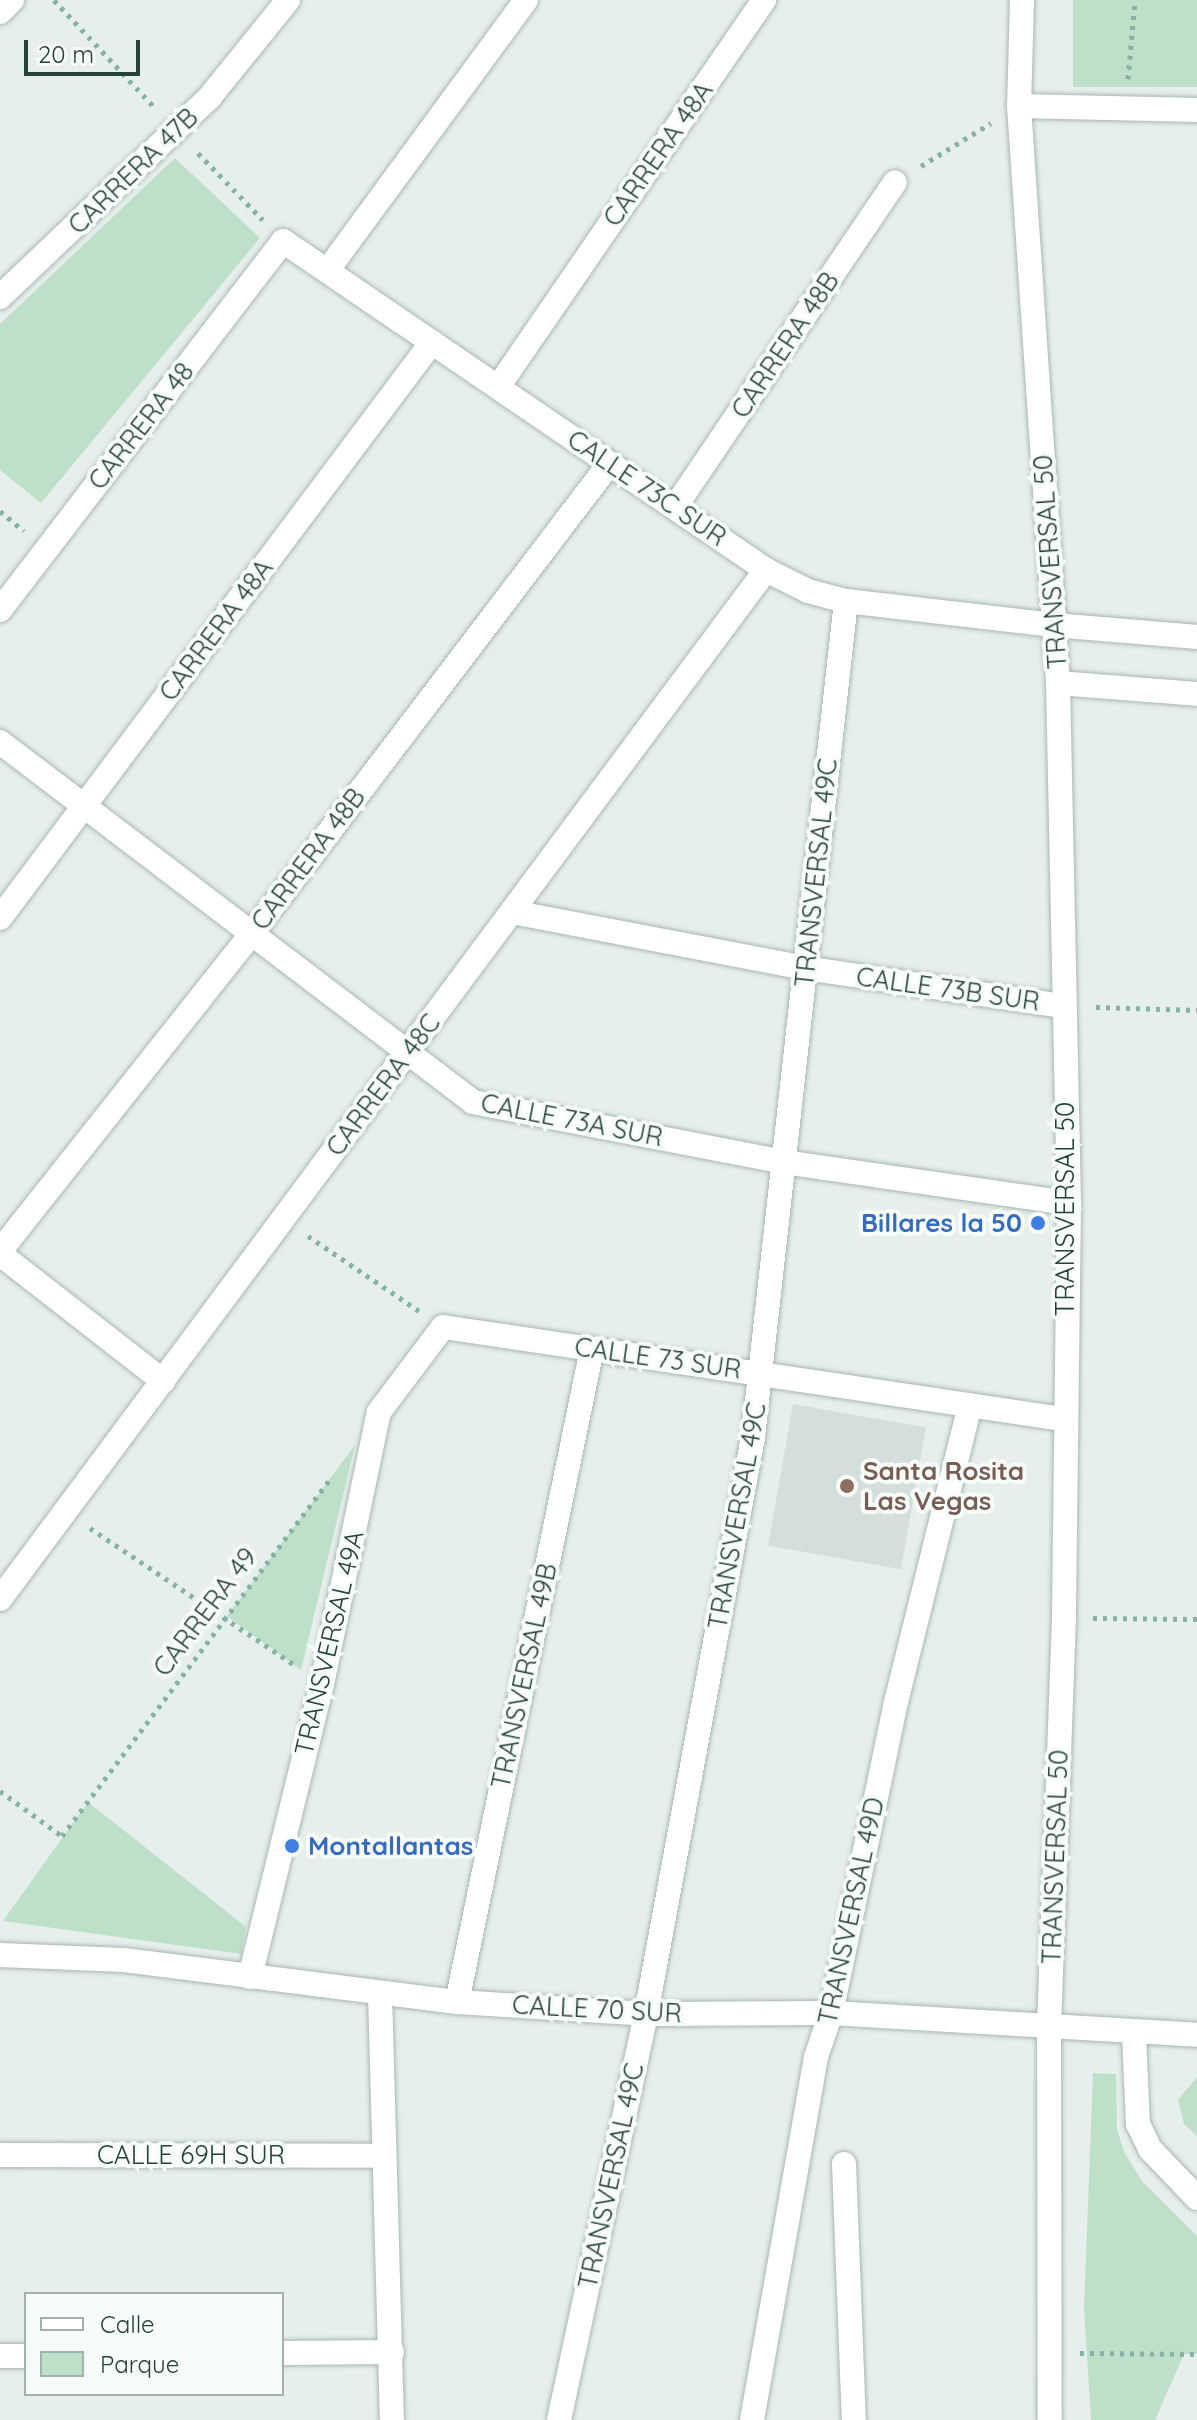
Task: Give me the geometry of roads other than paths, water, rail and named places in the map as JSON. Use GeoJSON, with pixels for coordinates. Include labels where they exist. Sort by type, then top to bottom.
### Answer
{"type":"FeatureCollection","features":[{"type":"Feature","properties":{"kind":"street"},"geometry":{"type":"LineString","coordinates":[[0,12],[12,0]]}},
{"type":"Feature","properties":{"kind":"street","name":"CARRERA 47B"},"geometry":{"type":"LineString","coordinates":[[0,297],[209,98],[288,0]]}},
{"type":"Feature","properties":{"kind":"street"},"geometry":{"type":"LineString","coordinates":[[327,271],[526,0]]}},
{"type":"Feature","properties":{"kind":"street","name":"CARRERA 48A"},"geometry":{"type":"LineString","coordinates":[[498,387],[764,0]]}},
{"type":"Feature","properties":{"kind":"street","name":"TRANSVERSAL 50"},"geometry":{"type":"LineString","coordinates":[[1022,0],[1019,106],[1058,683],[1069,1203],[1063,1419],[1064,1618],[1049,2029],[1047,2352],[1050,2420]]}},
{"type":"Feature","properties":{"kind":"street"},"geometry":{"type":"LineString","coordinates":[[1019,106],[1197,110]]}},
{"type":"Feature","properties":{"kind":"street","name":"CARRERA 48B"},"geometry":{"type":"LineString","coordinates":[[675,507],[895,182]]}},
{"type":"Feature","properties":{"kind":"street","name":"CALLE 73C SUR"},"geometry":{"type":"LineString","coordinates":[[283,241],[766,570],[808,591],[846,601],[1054,625],[1197,637]]}},
{"type":"Feature","properties":{"kind":"street","name":"CARRERA 48"},"geometry":{"type":"LineString","coordinates":[[0,610],[283,241]]}},
{"type":"Feature","properties":{"kind":"street","name":"CARRERA 48A"},"geometry":{"type":"LineString","coordinates":[[0,918],[432,342]]}},
{"type":"Feature","properties":{"kind":"street","name":"CARRERA 48B"},"geometry":{"type":"LineString","coordinates":[[0,1252],[250,936],[610,463]]}},
{"type":"Feature","properties":{"kind":"street","name":"CARRERA 48C"},"geometry":{"type":"LineString","coordinates":[[0,1599],[766,570]]}},
{"type":"Feature","properties":{"kind":"street","name":"TRANSVERSAL 49C"},"geometry":{"type":"LineString","coordinates":[[559,2420],[646,2014],[760,1373],[846,601]]}},
{"type":"Feature","properties":{"kind":"street"},"geometry":{"type":"LineString","coordinates":[[1058,683],[1197,694]]}},
{"type":"Feature","properties":{"kind":"street","name":"CALLE 73A SUR"},"geometry":{"type":"LineString","coordinates":[[0,742],[250,936],[409,1050],[473,1102],[784,1162],[1069,1203]]}},
{"type":"Feature","properties":{"kind":"street","name":"CALLE 73B SUR"},"geometry":{"type":"LineString","coordinates":[[512,912],[805,968],[1063,1006]]}},
{"type":"Feature","properties":{"kind":"street"},"geometry":{"type":"LineString","coordinates":[[0,1252],[163,1381]]}},
{"type":"Feature","properties":{"kind":"street","name":"CALLE 73 SUR"},"geometry":{"type":"LineString","coordinates":[[443,1327],[1063,1419]]}},
{"type":"Feature","properties":{"kind":"street","name":"TRANSVERSAL 49A"},"geometry":{"type":"LineString","coordinates":[[250,1977],[322,1684],[379,1412],[443,1327]]}},
{"type":"Feature","properties":{"kind":"street","name":"TRANSVERSAL 49B"},"geometry":{"type":"LineString","coordinates":[[457,2002],[592,1349]]}},
{"type":"Feature","properties":{"kind":"street","name":"TRANSVERSAL 49D"},"geometry":{"type":"LineString","coordinates":[[752,2420],[816,2057],[831,2013],[896,1702],[970,1406]]}},
{"type":"Feature","properties":{"kind":"street","name":"CALLE 70 SUR"},"geometry":{"type":"LineString","coordinates":[[0,1955],[124,1960],[457,2002],[646,2014],[831,2013],[1049,2029],[1197,2035]]}},
{"type":"Feature","properties":{"kind":"street"},"geometry":{"type":"LineString","coordinates":[[380,1994],[382,2156],[392,2352],[392,2420]]}},
{"type":"Feature","properties":{"kind":"street"},"geometry":{"type":"LineString","coordinates":[[1134,2034],[1138,2124],[1150,2149],[1197,2198]]}},
{"type":"Feature","properties":{"kind":"street","name":"CALLE 69H SUR"},"geometry":{"type":"LineString","coordinates":[[0,2155],[382,2156]]}},
{"type":"Feature","properties":{"kind":"street"},"geometry":{"type":"LineString","coordinates":[[844,2164],[854,2420]]}},
{"type":"Feature","properties":{"kind":"street"},"geometry":{"type":"LineString","coordinates":[[284,2353],[392,2352]]}},
{"type":"Feature","properties":{"kind":"street"},"geometry":{"type":"LineString","coordinates":[[0,2356],[24,2356]]}},
{"type":"Feature","properties":{"kind":"place","name":"Billares la 50"},"geometry":{"type":"Point","coordinates":[1038,1223]}},
{"type":"Feature","properties":{"kind":"place","name":"Santa Rosita Las Vegas"},"geometry":{"type":"Point","coordinates":[847,1486]}},
{"type":"Feature","properties":{"kind":"place","name":"Montallantas"},"geometry":{"type":"Point","coordinates":[292,1846]}}]}
